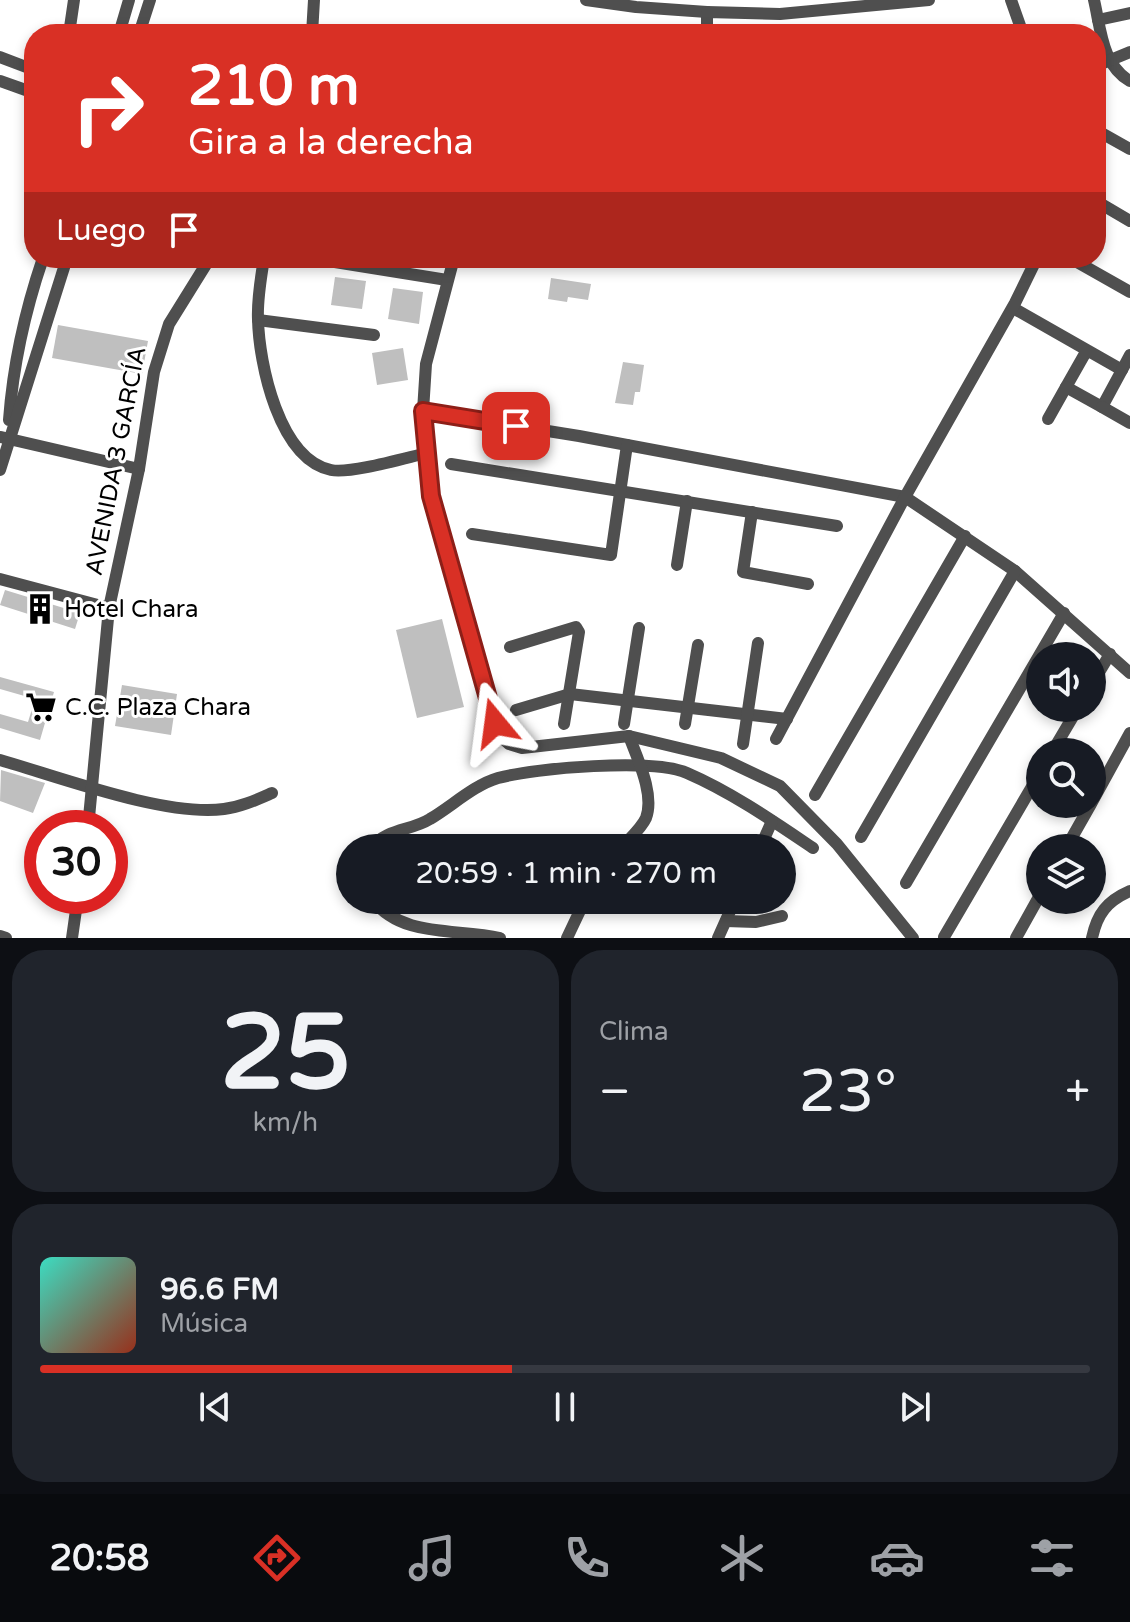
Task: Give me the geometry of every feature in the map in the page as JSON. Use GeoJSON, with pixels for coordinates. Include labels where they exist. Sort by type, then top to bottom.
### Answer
{"type":"FeatureCollection","features":[{"type":"Feature","properties":{"kind":"street"},"geometry":{"type":"LineString","coordinates":[[70,24],[74,0]]}},
{"type":"Feature","properties":{"kind":"street"},"geometry":{"type":"LineString","coordinates":[[122,24],[129,0]]}},
{"type":"Feature","properties":{"kind":"street"},"geometry":{"type":"LineString","coordinates":[[142,24],[150,0]]}},
{"type":"Feature","properties":{"kind":"street"},"geometry":{"type":"LineString","coordinates":[[313,24],[314,0]]}},
{"type":"Feature","properties":{"kind":"street"},"geometry":{"type":"LineString","coordinates":[[586,0],[636,7],[780,14],[929,0]]}},
{"type":"Feature","properties":{"kind":"street"},"geometry":{"type":"LineString","coordinates":[[1011,0],[1019,24]]}},
{"type":"Feature","properties":{"kind":"street"},"geometry":{"type":"LineString","coordinates":[[1094,0],[1098,24]]}},
{"type":"Feature","properties":{"kind":"street"},"geometry":{"type":"LineString","coordinates":[[707,12],[707,24]]}},
{"type":"Feature","properties":{"kind":"street"},"geometry":{"type":"LineString","coordinates":[[1098,20],[1130,13]]}},
{"type":"Feature","properties":{"kind":"street"},"geometry":{"type":"LineString","coordinates":[[1106,62],[1130,52]]}},
{"type":"Feature","properties":{"kind":"street"},"geometry":{"type":"LineString","coordinates":[[0,57],[24,66]]}},
{"type":"Feature","properties":{"kind":"street"},"geometry":{"type":"LineString","coordinates":[[1106,67],[1130,81]]}},
{"type":"Feature","properties":{"kind":"street"},"geometry":{"type":"LineString","coordinates":[[0,81],[24,89]]}},
{"type":"Feature","properties":{"kind":"street"},"geometry":{"type":"LineString","coordinates":[[1106,136],[1130,149]]}},
{"type":"Feature","properties":{"kind":"street"},"geometry":{"type":"LineString","coordinates":[[1106,207],[1130,221]]}},
{"type":"Feature","properties":{"kind":"street"},"geometry":{"type":"LineString","coordinates":[[0,470],[12,378],[40,268]]}},
{"type":"Feature","properties":{"kind":"street"},"geometry":{"type":"LineString","coordinates":[[4,438],[64,268]]}},
{"type":"Feature","properties":{"kind":"street","name":"AVENIDA 3 GARCÍA"},"geometry":{"type":"LineString","coordinates":[[91,810],[109,608],[139,469],[154,372],[169,324],[204,268]]}},
{"type":"Feature","properties":{"kind":"street"},"geometry":{"type":"LineString","coordinates":[[263,268],[258,320],[266,381],[285,430],[304,458],[332,471],[427,453]]}},
{"type":"Feature","properties":{"kind":"street"},"geometry":{"type":"LineString","coordinates":[[372,268],[447,280]]}},
{"type":"Feature","properties":{"kind":"street"},"geometry":{"type":"LineString","coordinates":[[451,268],[426,364],[423,411],[431,496],[499,735],[509,744],[522,748],[626,730],[721,758],[780,786],[837,844],[913,938]]}},
{"type":"Feature","properties":{"kind":"street"},"geometry":{"type":"LineString","coordinates":[[776,739],[1032,268]]}},
{"type":"Feature","properties":{"kind":"street"},"geometry":{"type":"LineString","coordinates":[[1088,268],[1130,292]]}},
{"type":"Feature","properties":{"kind":"street"},"geometry":{"type":"LineString","coordinates":[[1013,308],[1122,370]]}},
{"type":"Feature","properties":{"kind":"street"},"geometry":{"type":"LineString","coordinates":[[258,320],[374,335]]}},
{"type":"Feature","properties":{"kind":"street"},"geometry":{"type":"LineString","coordinates":[[1048,419],[1087,350]]}},
{"type":"Feature","properties":{"kind":"street"},"geometry":{"type":"LineString","coordinates":[[1102,407],[1130,355]]}},
{"type":"Feature","properties":{"kind":"street"},"geometry":{"type":"LineString","coordinates":[[1066,387],[1130,423]]}},
{"type":"Feature","properties":{"kind":"street"},"geometry":{"type":"LineString","coordinates":[[423,411],[905,497],[1015,571],[1130,673]]}},
{"type":"Feature","properties":{"kind":"street"},"geometry":{"type":"LineString","coordinates":[[4,438],[139,469]]}},
{"type":"Feature","properties":{"kind":"street"},"geometry":{"type":"LineString","coordinates":[[472,534],[611,555],[627,445]]}},
{"type":"Feature","properties":{"kind":"street"},"geometry":{"type":"LineString","coordinates":[[451,464],[837,526]]}},
{"type":"Feature","properties":{"kind":"street"},"geometry":{"type":"LineString","coordinates":[[677,565],[687,501]]}},
{"type":"Feature","properties":{"kind":"street"},"geometry":{"type":"LineString","coordinates":[[752,512],[743,572],[808,584]]}},
{"type":"Feature","properties":{"kind":"street"},"geometry":{"type":"LineString","coordinates":[[815,795],[965,536]]}},
{"type":"Feature","properties":{"kind":"street"},"geometry":{"type":"LineString","coordinates":[[861,837],[1015,571]]}},
{"type":"Feature","properties":{"kind":"street"},"geometry":{"type":"LineString","coordinates":[[0,579],[109,608]]}},
{"type":"Feature","properties":{"kind":"street"},"geometry":{"type":"LineString","coordinates":[[906,883],[1064,613]]}},
{"type":"Feature","properties":{"kind":"street"},"geometry":{"type":"LineString","coordinates":[[510,647],[576,627],[579,632],[564,724]]}},
{"type":"Feature","properties":{"kind":"street"},"geometry":{"type":"LineString","coordinates":[[633,834],[645,821],[648,808],[640,766],[626,730],[639,628]]}},
{"type":"Feature","properties":{"kind":"street"},"geometry":{"type":"LineString","coordinates":[[743,744],[758,643]]}},
{"type":"Feature","properties":{"kind":"street"},"geometry":{"type":"LineString","coordinates":[[685,724],[698,645]]}},
{"type":"Feature","properties":{"kind":"street"},"geometry":{"type":"LineString","coordinates":[[1106,661],[1110,654]]}},
{"type":"Feature","properties":{"kind":"street"},"geometry":{"type":"LineString","coordinates":[[516,710],[570,694],[787,719]]}},
{"type":"Feature","properties":{"kind":"street"},"geometry":{"type":"LineString","coordinates":[[1106,776],[1130,733]]}},
{"type":"Feature","properties":{"kind":"street"},"geometry":{"type":"LineString","coordinates":[[0,760],[157,804],[222,810],[243,806],[272,793]]}},
{"type":"Feature","properties":{"kind":"street"},"geometry":{"type":"LineString","coordinates":[[388,834],[427,822],[497,779],[556,771],[640,766],[686,772],[813,848]]}},
{"type":"Feature","properties":{"kind":"street"},"geometry":{"type":"LineString","coordinates":[[944,937],[1026,797]]}},
{"type":"Feature","properties":{"kind":"street"},"geometry":{"type":"LineString","coordinates":[[766,834],[772,821]]}},
{"type":"Feature","properties":{"kind":"street"},"geometry":{"type":"LineString","coordinates":[[1092,938],[1101,912],[1112,899],[1130,891]]}},
{"type":"Feature","properties":{"kind":"street"},"geometry":{"type":"LineString","coordinates":[[72,938],[75,914]]}},
{"type":"Feature","properties":{"kind":"street"},"geometry":{"type":"LineString","coordinates":[[383,914],[406,925],[500,938]]}},
{"type":"Feature","properties":{"kind":"street"},"geometry":{"type":"LineString","coordinates":[[567,938],[578,914]]}},
{"type":"Feature","properties":{"kind":"street"},"geometry":{"type":"LineString","coordinates":[[718,938],[729,914]]}},
{"type":"Feature","properties":{"kind":"street"},"geometry":{"type":"LineString","coordinates":[[1016,938],[1029,914]]}},
{"type":"Feature","properties":{"kind":"street"},"geometry":{"type":"LineString","coordinates":[[726,921],[756,922],[782,916]]}},
{"type":"Feature","properties":{"kind":"building"},"geometry":{"type":"Polygon","coordinates":[[[335,277],[366,281],[362,309],[331,305],[335,277]]]}},
{"type":"Feature","properties":{"kind":"building"},"geometry":{"type":"Polygon","coordinates":[[[551,278],[591,284],[588,300],[568,297],[567,302],[548,299],[551,278]]]}},
{"type":"Feature","properties":{"kind":"building"},"geometry":{"type":"Polygon","coordinates":[[[393,288],[423,292],[419,324],[388,319],[393,288]]]}},
{"type":"Feature","properties":{"kind":"building"},"geometry":{"type":"Polygon","coordinates":[[[58,325],[148,341],[142,374],[52,358],[58,325]]]}},
{"type":"Feature","properties":{"kind":"building"},"geometry":{"type":"Polygon","coordinates":[[[403,348],[408,380],[377,385],[372,353],[403,348]]]}},
{"type":"Feature","properties":{"kind":"building"},"geometry":{"type":"Polygon","coordinates":[[[623,362],[644,365],[640,392],[635,392],[633,405],[615,403],[623,362]]]}},
{"type":"Feature","properties":{"kind":"building","name":"Hotel Chara"},"geometry":{"type":"Polygon","coordinates":[[[5,590],[80,613],[75,629],[0,605],[5,590]]]}},
{"type":"Feature","properties":{"kind":"building"},"geometry":{"type":"Polygon","coordinates":[[[442,619],[464,707],[417,718],[396,630],[442,619]]]}},
{"type":"Feature","properties":{"kind":"building","name":"C.C. Plaza Chara"},"geometry":{"type":"Polygon","coordinates":[[[0,677],[54,692],[40,740],[0,728],[0,714],[28,722],[35,699],[0,689],[0,677]]]}},
{"type":"Feature","properties":{"kind":"building"},"geometry":{"type":"Polygon","coordinates":[[[122,685],[177,694],[171,735],[115,726],[122,685]]]}},
{"type":"Feature","properties":{"kind":"building"},"geometry":{"type":"Polygon","coordinates":[[[1,770],[45,783],[34,810],[25,810],[0,801],[1,770]]]}},
{"type":"Feature","properties":{"kind":"place","name":"Hotel Chara"},"geometry":{"type":"Point","coordinates":[40,609]}},
{"type":"Feature","properties":{"kind":"place","name":"C.C. Plaza Chara"},"geometry":{"type":"Point","coordinates":[41,707]}},
{"type":"Feature","properties":{"kind":"route"},"geometry":{"type":"LineString","coordinates":[[495,723],[431,496],[423,411],[516,426]]}}]}
